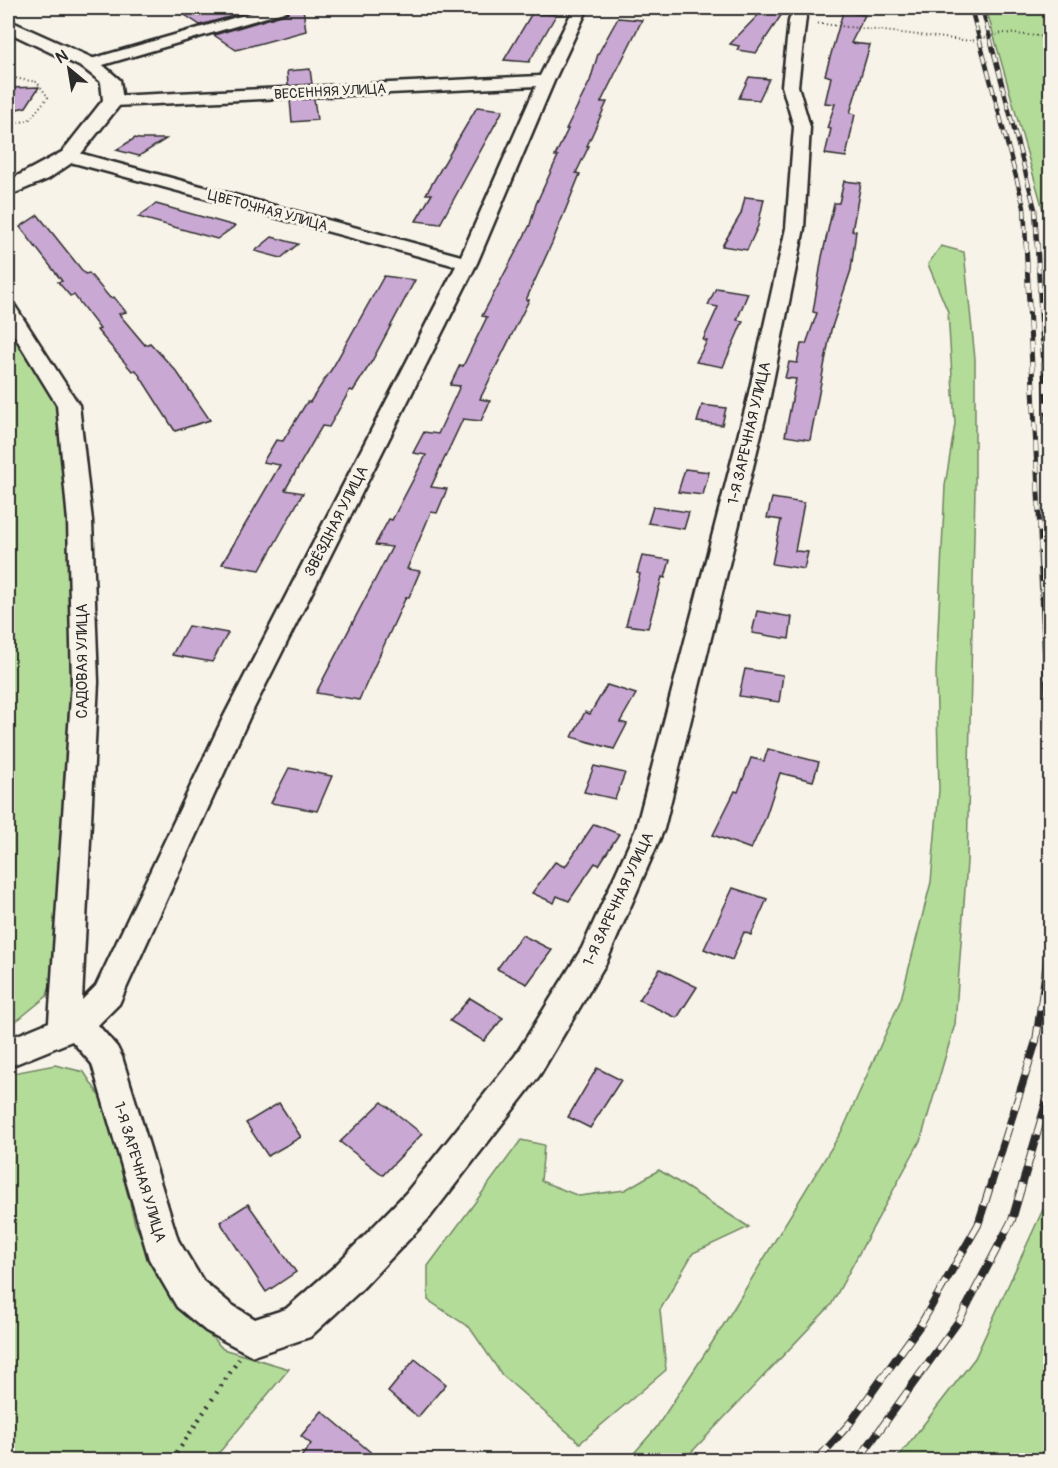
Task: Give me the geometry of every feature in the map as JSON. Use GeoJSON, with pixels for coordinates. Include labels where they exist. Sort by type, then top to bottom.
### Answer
{"type":"FeatureCollection","features":[{"type":"Feature","properties":{"kind":"street"},"geometry":{"type":"LineString","coordinates":[[8,11],[14,8]]}},
{"type":"Feature","properties":{"kind":"street"},"geometry":{"type":"LineString","coordinates":[[90,64],[282,8]]}},
{"type":"Feature","properties":{"kind":"street","name":"ЗВЁЗДНАЯ УЛИЦА"},"geometry":{"type":"LineString","coordinates":[[71,1028],[108,995],[236,718],[467,263],[546,81],[581,8]]}},
{"type":"Feature","properties":{"kind":"street","name":"1-Я ЗАРЕЧНАЯ УЛИЦА"},"geometry":{"type":"LineString","coordinates":[[71,1028],[106,1058],[162,1247],[190,1294],[219,1318],[253,1338],[297,1324],[347,1279],[426,1196],[527,1066],[596,954],[650,829],[757,406],[795,228],[801,127],[790,86],[798,14]]}},
{"type":"Feature","properties":{"kind":"street"},"geometry":{"type":"LineString","coordinates":[[8,25],[90,64],[110,80],[113,101],[69,156],[40,174],[8,189]]}},
{"type":"Feature","properties":{"kind":"street","name":"ВЕСЕННЯЯ УЛИЦА"},"geometry":{"type":"LineString","coordinates":[[113,101],[546,81]]}},
{"type":"Feature","properties":{"kind":"street","name":"ЦВЕТОЧНАЯ УЛИЦА"},"geometry":{"type":"LineString","coordinates":[[69,156],[467,263]]}},
{"type":"Feature","properties":{"kind":"street","name":"САДОВАЯ УЛИЦА"},"geometry":{"type":"LineString","coordinates":[[8,310],[68,405],[80,521],[85,682],[71,1028]]}},
{"type":"Feature","properties":{"kind":"street"},"geometry":{"type":"LineString","coordinates":[[8,1053],[71,1028]]}},
{"type":"Feature","properties":{"kind":"path"},"geometry":{"type":"LineString","coordinates":[[798,14],[971,41],[1003,33],[1050,37]]}},
{"type":"Feature","properties":{"kind":"path"},"geometry":{"type":"LineString","coordinates":[[8,77],[37,82],[48,97],[29,120],[8,125]]}},
{"type":"Feature","properties":{"kind":"path"},"geometry":{"type":"LineString","coordinates":[[172,1461],[253,1338]]}},
{"type":"Feature","properties":{"kind":"green space"},"geometry":{"type":"Polygon","coordinates":[[[986,8],[1050,8],[1050,266],[1048,227],[986,8]]]}},
{"type":"Feature","properties":{"kind":"green space"},"geometry":{"type":"Polygon","coordinates":[[[941,246],[964,252],[975,359],[975,488],[967,862],[955,1024],[921,1139],[831,1305],[684,1460],[628,1460],[656,1428],[721,1329],[843,1129],[901,999],[931,882],[939,790],[936,672],[945,486],[955,424],[948,312],[928,264],[941,246]]]}},
{"type":"Feature","properties":{"kind":"green space"},"geometry":{"type":"Polygon","coordinates":[[[8,318],[39,359],[68,413],[75,459],[72,903],[47,996],[8,1025],[8,318]]]}},
{"type":"Feature","properties":{"kind":"green space"},"geometry":{"type":"Polygon","coordinates":[[[55,1065],[84,1072],[106,1106],[135,1224],[168,1292],[223,1349],[289,1369],[213,1460],[8,1460],[8,1074],[55,1065]]]}},
{"type":"Feature","properties":{"kind":"green space"},"geometry":{"type":"Polygon","coordinates":[[[521,1140],[544,1145],[541,1181],[579,1196],[625,1190],[659,1170],[749,1227],[693,1253],[660,1310],[666,1370],[580,1443],[502,1375],[470,1328],[428,1300],[428,1266],[521,1140]]]}},
{"type":"Feature","properties":{"kind":"green space"},"geometry":{"type":"Polygon","coordinates":[[[1050,1194],[1050,1460],[896,1460],[975,1358],[1050,1194]]]}},
{"type":"Feature","properties":{"kind":"building"},"geometry":{"type":"Polygon","coordinates":[[[203,8],[262,8],[200,25],[182,13],[203,8]]]}},
{"type":"Feature","properties":{"kind":"building"},"geometry":{"type":"Polygon","coordinates":[[[291,8],[303,8],[306,31],[236,50],[214,35],[288,13],[291,8]]]}},
{"type":"Feature","properties":{"kind":"building"},"geometry":{"type":"Polygon","coordinates":[[[765,8],[786,8],[756,53],[737,50],[739,46],[730,44],[765,8]]]}},
{"type":"Feature","properties":{"kind":"building"},"geometry":{"type":"Polygon","coordinates":[[[843,12],[865,15],[851,43],[870,45],[850,113],[855,114],[846,157],[825,154],[831,129],[827,128],[835,104],[825,103],[831,77],[825,75],[843,12]]]}},
{"type":"Feature","properties":{"kind":"building"},"geometry":{"type":"Polygon","coordinates":[[[532,13],[556,15],[529,62],[504,60],[532,13]]]}},
{"type":"Feature","properties":{"kind":"building"},"geometry":{"type":"Polygon","coordinates":[[[618,18],[642,20],[601,102],[607,102],[576,173],[580,174],[552,243],[526,300],[529,300],[480,399],[490,401],[481,421],[463,419],[431,487],[447,489],[437,513],[431,512],[407,569],[420,571],[409,597],[406,597],[359,700],[316,693],[392,547],[375,545],[389,519],[392,520],[426,455],[413,453],[424,432],[438,434],[460,386],[450,385],[460,365],[463,366],[487,317],[482,316],[530,225],[536,204],[558,156],[555,156],[568,129],[566,129],[590,81],[598,54],[618,18]]]}},
{"type":"Feature","properties":{"kind":"building"},"geometry":{"type":"Polygon","coordinates":[[[310,69],[312,84],[288,86],[287,71],[310,69]]]}},
{"type":"Feature","properties":{"kind":"building"},"geometry":{"type":"Polygon","coordinates":[[[749,77],[769,79],[759,100],[739,98],[749,77]]]}},
{"type":"Feature","properties":{"kind":"building"},"geometry":{"type":"Polygon","coordinates":[[[39,87],[26,107],[8,111],[8,88],[39,87]]]}},
{"type":"Feature","properties":{"kind":"building"},"geometry":{"type":"Polygon","coordinates":[[[314,99],[317,120],[292,122],[290,100],[314,99]]]}},
{"type":"Feature","properties":{"kind":"building"},"geometry":{"type":"Polygon","coordinates":[[[477,107],[503,110],[440,224],[416,221],[432,194],[426,194],[477,107]]]}},
{"type":"Feature","properties":{"kind":"building"},"geometry":{"type":"Polygon","coordinates":[[[135,138],[166,139],[139,156],[116,150],[135,138]]]}},
{"type":"Feature","properties":{"kind":"building"},"geometry":{"type":"Polygon","coordinates":[[[844,181],[861,183],[852,231],[856,231],[851,270],[831,330],[810,440],[785,436],[796,379],[785,378],[789,362],[797,363],[801,344],[806,344],[817,313],[813,312],[822,257],[834,203],[839,203],[844,181]]]}},
{"type":"Feature","properties":{"kind":"building"},"geometry":{"type":"Polygon","coordinates":[[[745,197],[764,199],[758,226],[747,250],[722,246],[741,214],[745,197]]]}},
{"type":"Feature","properties":{"kind":"building"},"geometry":{"type":"Polygon","coordinates":[[[156,204],[235,226],[217,239],[138,217],[156,204]]]}},
{"type":"Feature","properties":{"kind":"building"},"geometry":{"type":"Polygon","coordinates":[[[38,215],[85,274],[89,273],[110,298],[114,297],[126,312],[119,314],[145,345],[150,343],[177,372],[210,420],[175,431],[136,370],[132,371],[97,330],[100,329],[74,295],[70,296],[58,282],[62,281],[20,227],[38,215]]]}},
{"type":"Feature","properties":{"kind":"building"},"geometry":{"type":"Polygon","coordinates":[[[272,237],[298,244],[281,258],[255,251],[272,237]]]}},
{"type":"Feature","properties":{"kind":"building"},"geometry":{"type":"Polygon","coordinates":[[[384,276],[415,280],[372,361],[353,391],[350,390],[329,427],[322,426],[285,490],[303,493],[260,570],[222,564],[280,465],[263,462],[276,440],[283,441],[307,402],[310,402],[333,367],[384,276]]]}},
{"type":"Feature","properties":{"kind":"building"},"geometry":{"type":"Polygon","coordinates":[[[716,288],[748,293],[737,320],[743,321],[723,367],[696,362],[707,341],[703,340],[718,307],[708,305],[716,288]]]}},
{"type":"Feature","properties":{"kind":"building"},"geometry":{"type":"Polygon","coordinates":[[[702,405],[726,408],[722,425],[697,422],[702,405]]]}},
{"type":"Feature","properties":{"kind":"building"},"geometry":{"type":"Polygon","coordinates":[[[685,469],[709,472],[703,495],[678,492],[685,469]]]}},
{"type":"Feature","properties":{"kind":"building"},"geometry":{"type":"Polygon","coordinates":[[[772,498],[804,503],[795,551],[808,552],[804,569],[772,564],[781,520],[767,518],[772,498]]]}},
{"type":"Feature","properties":{"kind":"building"},"geometry":{"type":"Polygon","coordinates":[[[653,507],[689,512],[684,529],[648,523],[653,507]]]}},
{"type":"Feature","properties":{"kind":"building"},"geometry":{"type":"Polygon","coordinates":[[[642,556],[670,560],[665,578],[662,577],[648,628],[626,625],[640,574],[637,573],[642,556]]]}},
{"type":"Feature","properties":{"kind":"building"},"geometry":{"type":"Polygon","coordinates":[[[757,611],[792,617],[789,639],[752,633],[757,611]]]}},
{"type":"Feature","properties":{"kind":"building"},"geometry":{"type":"Polygon","coordinates":[[[188,626],[228,633],[212,662],[172,655],[188,626]]]}},
{"type":"Feature","properties":{"kind":"building"},"geometry":{"type":"Polygon","coordinates":[[[745,669],[783,675],[779,702],[739,696],[745,669]]]}},
{"type":"Feature","properties":{"kind":"building"},"geometry":{"type":"Polygon","coordinates":[[[607,685],[636,694],[620,722],[627,724],[614,749],[572,737],[585,712],[590,714],[607,685]]]}},
{"type":"Feature","properties":{"kind":"building"},"geometry":{"type":"Polygon","coordinates":[[[768,749],[819,762],[813,781],[780,773],[765,819],[751,849],[713,835],[735,791],[738,792],[751,758],[764,761],[768,749]]]}},
{"type":"Feature","properties":{"kind":"building"},"geometry":{"type":"Polygon","coordinates":[[[594,766],[625,773],[615,799],[584,792],[594,766]]]}},
{"type":"Feature","properties":{"kind":"building"},"geometry":{"type":"Polygon","coordinates":[[[289,768],[332,776],[317,811],[271,803],[289,768]]]}},
{"type":"Feature","properties":{"kind":"building"},"geometry":{"type":"Polygon","coordinates":[[[594,824],[619,834],[599,865],[595,863],[569,901],[557,896],[554,903],[532,893],[555,862],[565,867],[594,824]]]}},
{"type":"Feature","properties":{"kind":"building"},"geometry":{"type":"Polygon","coordinates":[[[733,888],[767,899],[751,935],[744,932],[732,960],[704,949],[733,888]]]}},
{"type":"Feature","properties":{"kind":"building"},"geometry":{"type":"Polygon","coordinates":[[[522,935],[552,950],[527,984],[497,969],[522,935]]]}},
{"type":"Feature","properties":{"kind":"building"},"geometry":{"type":"Polygon","coordinates":[[[660,969],[697,987],[677,1018],[639,1000],[660,969]]]}},
{"type":"Feature","properties":{"kind":"building"},"geometry":{"type":"Polygon","coordinates":[[[470,998],[503,1018],[484,1041],[450,1021],[470,998]]]}},
{"type":"Feature","properties":{"kind":"building"},"geometry":{"type":"Polygon","coordinates":[[[597,1068],[621,1080],[590,1128],[568,1117],[597,1068]]]}},
{"type":"Feature","properties":{"kind":"building"},"geometry":{"type":"Polygon","coordinates":[[[382,1102],[422,1134],[383,1175],[340,1142],[382,1102]]]}},
{"type":"Feature","properties":{"kind":"building"},"geometry":{"type":"Polygon","coordinates":[[[279,1103],[301,1137],[268,1156],[246,1123],[279,1103]]]}},
{"type":"Feature","properties":{"kind":"building"},"geometry":{"type":"Polygon","coordinates":[[[248,1204],[296,1272],[266,1292],[220,1222],[248,1204]]]}},
{"type":"Feature","properties":{"kind":"building"},"geometry":{"type":"Polygon","coordinates":[[[415,1359],[446,1384],[418,1417],[388,1392],[415,1359]]]}},
{"type":"Feature","properties":{"kind":"building"},"geometry":{"type":"Polygon","coordinates":[[[322,1411],[381,1461],[298,1461],[311,1444],[301,1436],[322,1411]]]}},
{"type":"Feature","properties":{"kind":"railway"},"geometry":{"type":"LineString","coordinates":[[971,8],[1024,207],[1026,244]]}},
{"type":"Feature","properties":{"kind":"railway"},"geometry":{"type":"LineString","coordinates":[[982,8],[1035,209],[1037,244]]}},
{"type":"Feature","properties":{"kind":"railway"},"geometry":{"type":"LineString","coordinates":[[1026,242],[1041,555]]}},
{"type":"Feature","properties":{"kind":"railway"},"geometry":{"type":"LineString","coordinates":[[1037,242],[1050,479]]}},
{"type":"Feature","properties":{"kind":"railway"},"geometry":{"type":"LineString","coordinates":[[1041,554],[1050,751]]}},
{"type":"Feature","properties":{"kind":"railway"},"geometry":{"type":"LineString","coordinates":[[1048,955],[1050,942]]}},
{"type":"Feature","properties":{"kind":"railway"},"geometry":{"type":"LineString","coordinates":[[817,1460],[850,1423],[921,1324],[978,1225],[1036,1041],[1048,954]]}},
{"type":"Feature","properties":{"kind":"railway"},"geometry":{"type":"LineString","coordinates":[[858,1460],[960,1319],[1012,1220],[1050,1089]]}}]}
